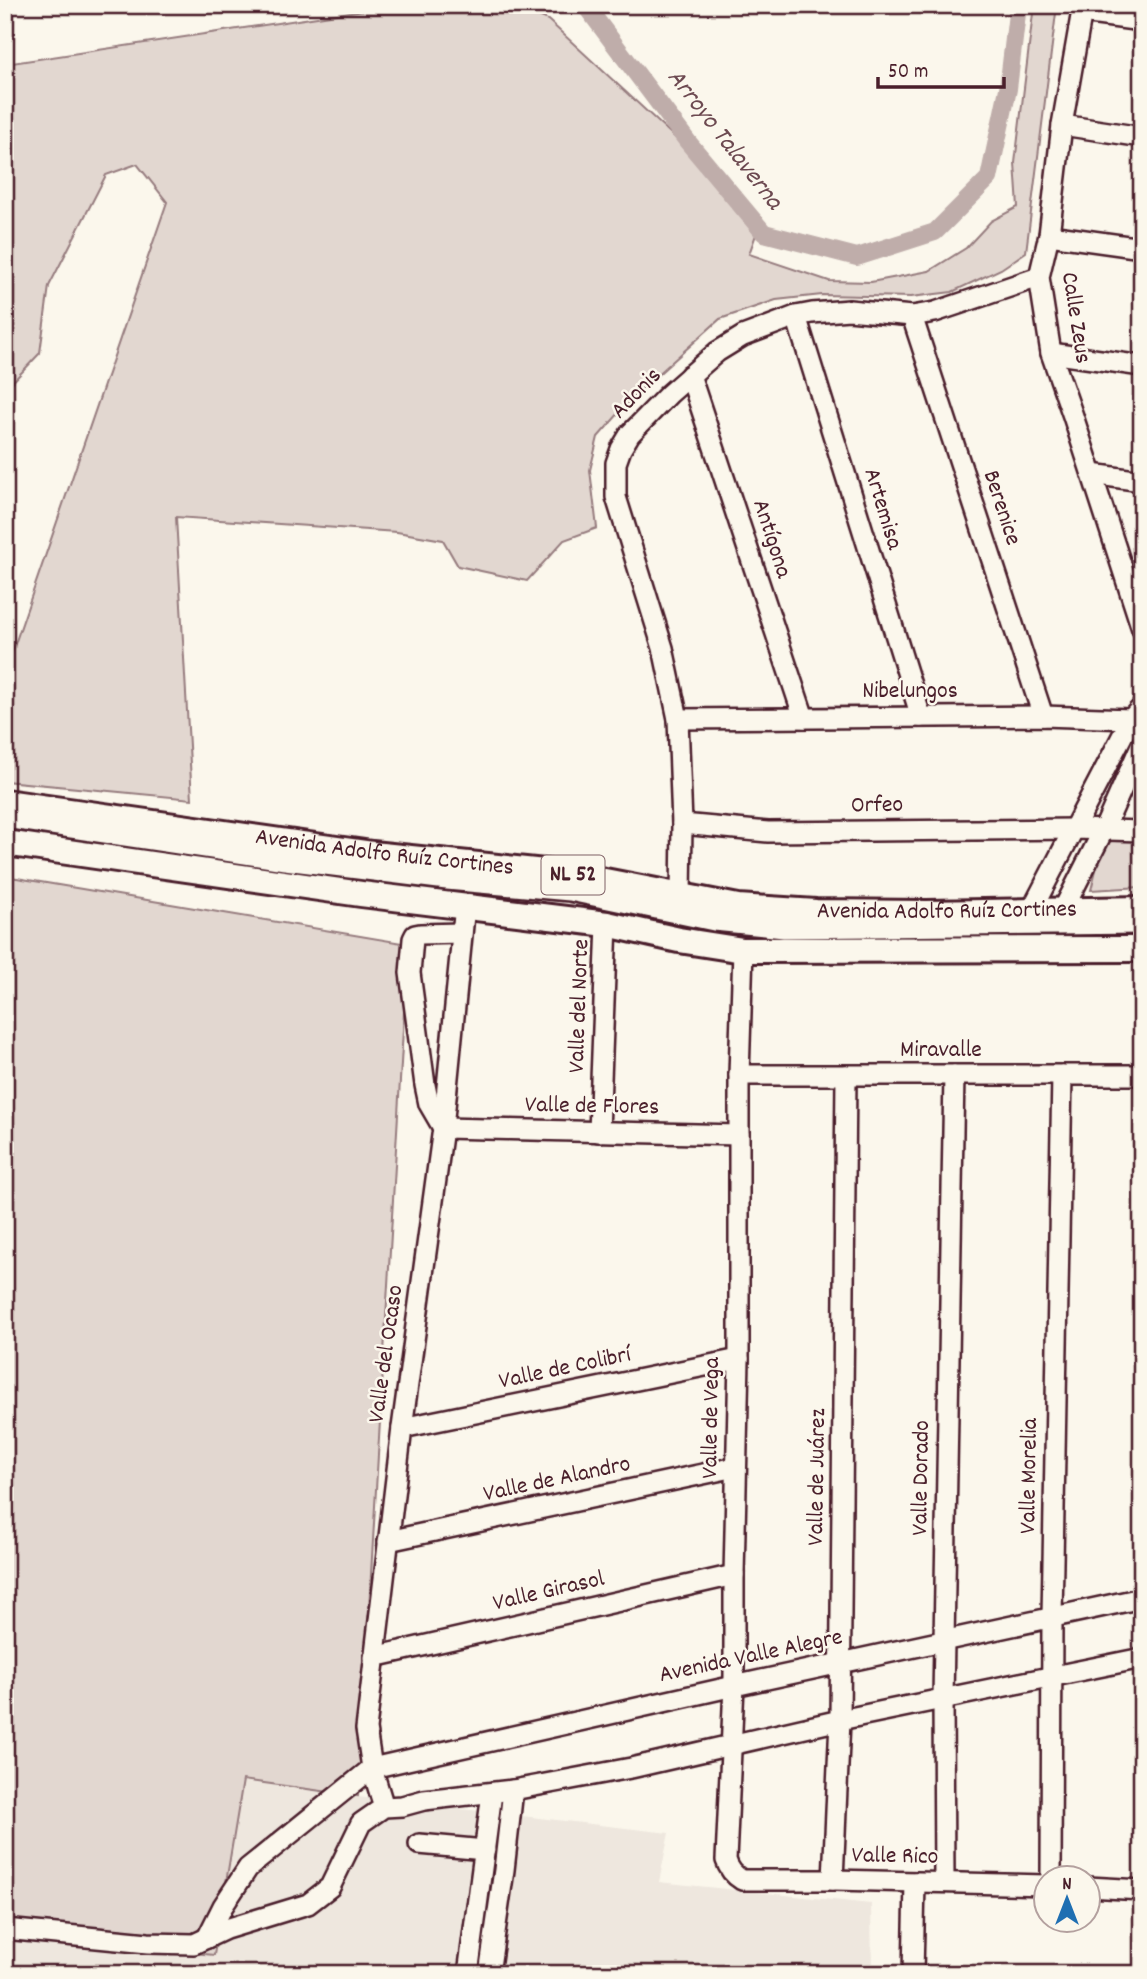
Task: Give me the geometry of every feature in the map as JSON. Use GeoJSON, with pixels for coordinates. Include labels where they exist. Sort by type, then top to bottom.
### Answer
{"type":"FeatureCollection","features":[{"type":"Feature","properties":{"kind":"main road","name":"Avenida Adolfo Ruíz Cortines"},"geometry":{"type":"LineString","coordinates":[[5,802],[372,854],[575,875],[738,906],[816,912],[927,913],[1142,909]]}},
{"type":"Feature","properties":{"kind":"main road","name":"Avenida Adolfo Ruíz Cortines"},"geometry":{"type":"LineString","coordinates":[[5,843],[361,894],[607,924],[679,940],[743,950],[1142,949]]}},
{"type":"Feature","properties":{"kind":"street"},"geometry":{"type":"LineString","coordinates":[[1082,9],[1142,20]]}},
{"type":"Feature","properties":{"kind":"street","name":"Calle Zeus"},"geometry":{"type":"LineString","coordinates":[[1082,9],[1062,125],[1049,235],[1039,277],[1051,353],[1137,596],[1142,629]]}},
{"type":"Feature","properties":{"kind":"street"},"geometry":{"type":"LineString","coordinates":[[1062,125],[1142,137]]}},
{"type":"Feature","properties":{"kind":"street"},"geometry":{"type":"LineString","coordinates":[[1049,235],[1142,248]]}},
{"type":"Feature","properties":{"kind":"street","name":"Adonis"},"geometry":{"type":"LineString","coordinates":[[681,896],[682,824],[677,719],[663,648],[616,497],[616,463],[621,449],[630,434],[653,409],[717,352],[743,336],[796,316],[833,310],[912,316],[944,309],[1039,277]]}},
{"type":"Feature","properties":{"kind":"street","name":"Artemisa"},"geometry":{"type":"LineString","coordinates":[[796,316],[921,717]]}},
{"type":"Feature","properties":{"kind":"street","name":"Berenice"},"geometry":{"type":"LineString","coordinates":[[912,316],[1043,716]]}},
{"type":"Feature","properties":{"kind":"street"},"geometry":{"type":"LineString","coordinates":[[1051,353],[1142,366]]}},
{"type":"Feature","properties":{"kind":"street","name":"Antígona"},"geometry":{"type":"LineString","coordinates":[[691,375],[804,718]]}},
{"type":"Feature","properties":{"kind":"street"},"geometry":{"type":"LineString","coordinates":[[1092,474],[1142,481]]}},
{"type":"Feature","properties":{"kind":"street"},"geometry":{"type":"LineString","coordinates":[[1031,911],[1138,717]]}},
{"type":"Feature","properties":{"kind":"street","name":"Nibelungos"},"geometry":{"type":"LineString","coordinates":[[677,719],[1138,717]]}},
{"type":"Feature","properties":{"kind":"street"},"geometry":{"type":"LineString","coordinates":[[1063,910],[1104,829],[1142,743]]}},
{"type":"Feature","properties":{"kind":"street"},"geometry":{"type":"LineString","coordinates":[[5,818],[285,860],[447,880],[570,891],[714,920],[784,928],[1142,924]]}},
{"type":"Feature","properties":{"kind":"street","name":"Orfeo"},"geometry":{"type":"LineString","coordinates":[[682,824],[768,832],[1074,829],[1142,831]]}},
{"type":"Feature","properties":{"kind":"street"},"geometry":{"type":"LineString","coordinates":[[5,830],[272,869],[454,892],[571,901],[707,930],[775,937],[1142,934]]}},
{"type":"Feature","properties":{"kind":"street","name":"Valle del Ocaso"},"geometry":{"type":"LineString","coordinates":[[384,1807],[372,1768],[366,1729],[402,1428],[443,1128],[465,905]]}},
{"type":"Feature","properties":{"kind":"street","name":"Valle del Norte"},"geometry":{"type":"LineString","coordinates":[[599,1132],[607,924]]}},
{"type":"Feature","properties":{"kind":"street"},"geometry":{"type":"LineString","coordinates":[[443,1128],[429,1104],[425,1085],[410,973],[413,939],[419,934],[462,933]]}},
{"type":"Feature","properties":{"kind":"street","name":"Valle de Vega"},"geometry":{"type":"LineString","coordinates":[[742,1880],[734,1875],[726,1860],[734,1686],[739,1075],[743,950]]}},
{"type":"Feature","properties":{"kind":"street","name":"Miravalle"},"geometry":{"type":"LineString","coordinates":[[739,1075],[1142,1075]]}},
{"type":"Feature","properties":{"kind":"street","name":"Valle de Juárez"},"geometry":{"type":"LineString","coordinates":[[833,1880],[840,1720],[846,1075]]}},
{"type":"Feature","properties":{"kind":"street","name":"Valle Dorado"},"geometry":{"type":"LineString","coordinates":[[944,1882],[943,1699],[954,1075]]}},
{"type":"Feature","properties":{"kind":"street","name":"Valle Morelia"},"geometry":{"type":"LineString","coordinates":[[1051,1864],[1052,1617],[1062,1075]]}},
{"type":"Feature","properties":{"kind":"street","name":"Valle de Flores"},"geometry":{"type":"LineString","coordinates":[[443,1128],[739,1135]]}},
{"type":"Feature","properties":{"kind":"street","name":"Valle de Colibrí"},"geometry":{"type":"LineString","coordinates":[[402,1428],[738,1359]]}},
{"type":"Feature","properties":{"kind":"street","name":"Valle de Alandro"},"geometry":{"type":"LineString","coordinates":[[388,1541],[736,1467]]}},
{"type":"Feature","properties":{"kind":"street","name":"Valle Girasol"},"geometry":{"type":"LineString","coordinates":[[374,1657],[734,1575]]}},
{"type":"Feature","properties":{"kind":"street","name":"Avenida Valle Alegre"},"geometry":{"type":"LineString","coordinates":[[372,1768],[1142,1598]]}},
{"type":"Feature","properties":{"kind":"street"},"geometry":{"type":"LineString","coordinates":[[5,1929],[148,1943],[194,1944],[226,1929],[308,1903],[330,1888],[361,1823],[384,1807],[513,1790],[631,1768],[840,1720],[1142,1658]]}},
{"type":"Feature","properties":{"kind":"street"},"geometry":{"type":"LineString","coordinates":[[206,1938],[247,1868],[372,1768]]}},
{"type":"Feature","properties":{"kind":"street"},"geometry":{"type":"LineString","coordinates":[[489,1974],[505,1870],[513,1790]]}},
{"type":"Feature","properties":{"kind":"street"},"geometry":{"type":"LineString","coordinates":[[468,1974],[492,1793]]}},
{"type":"Feature","properties":{"kind":"street"},"geometry":{"type":"LineString","coordinates":[[419,1844],[485,1850]]}},
{"type":"Feature","properties":{"kind":"street","name":"Valle Rico"},"geometry":{"type":"LineString","coordinates":[[742,1880],[1032,1885]]}},
{"type":"Feature","properties":{"kind":"street"},"geometry":{"type":"LineString","coordinates":[[913,1974],[915,1882]]}},
{"type":"Feature","properties":{"kind":"street"},"geometry":{"type":"LineString","coordinates":[[1102,1888],[1142,1889]]}},
{"type":"Feature","properties":{"kind":"shaded area"},"geometry":{"type":"Polygon","coordinates":[[[397,5],[514,5],[548,20],[762,218],[749,254],[829,281],[871,282],[929,271],[966,248],[991,221],[1018,207],[1015,163],[1034,5],[1057,5],[1026,252],[1001,269],[952,292],[911,297],[822,295],[776,300],[720,319],[634,396],[598,437],[590,470],[597,528],[564,540],[527,581],[458,566],[443,540],[397,532],[176,517],[192,799],[5,781],[5,673],[167,202],[137,164],[106,175],[49,286],[40,353],[5,390],[5,64],[397,5]]]}},
{"type":"Feature","properties":{"kind":"shaded area"},"geometry":{"type":"Polygon","coordinates":[[[1142,838],[1142,887],[1091,890],[1103,842],[1142,838]]]}},
{"type":"Feature","properties":{"kind":"shaded area"},"geometry":{"type":"Polygon","coordinates":[[[5,876],[408,944],[358,1796],[243,1780],[214,1955],[5,1936],[5,876]]]}},
{"type":"Feature","properties":{"kind":"shaded area"},"geometry":{"type":"Polygon","coordinates":[[[243,1780],[358,1797],[669,1833],[659,1882],[871,1904],[872,1974],[5,1974],[5,1936],[214,1954],[243,1780]]]}},
{"type":"Feature","properties":{"kind":"waterway","name":"Arroyo Talaverna"},"geometry":{"type":"LineString","coordinates":[[585,5],[688,142],[764,233],[857,257],[935,232],[989,178],[1008,89],[1018,5]]}}]}
